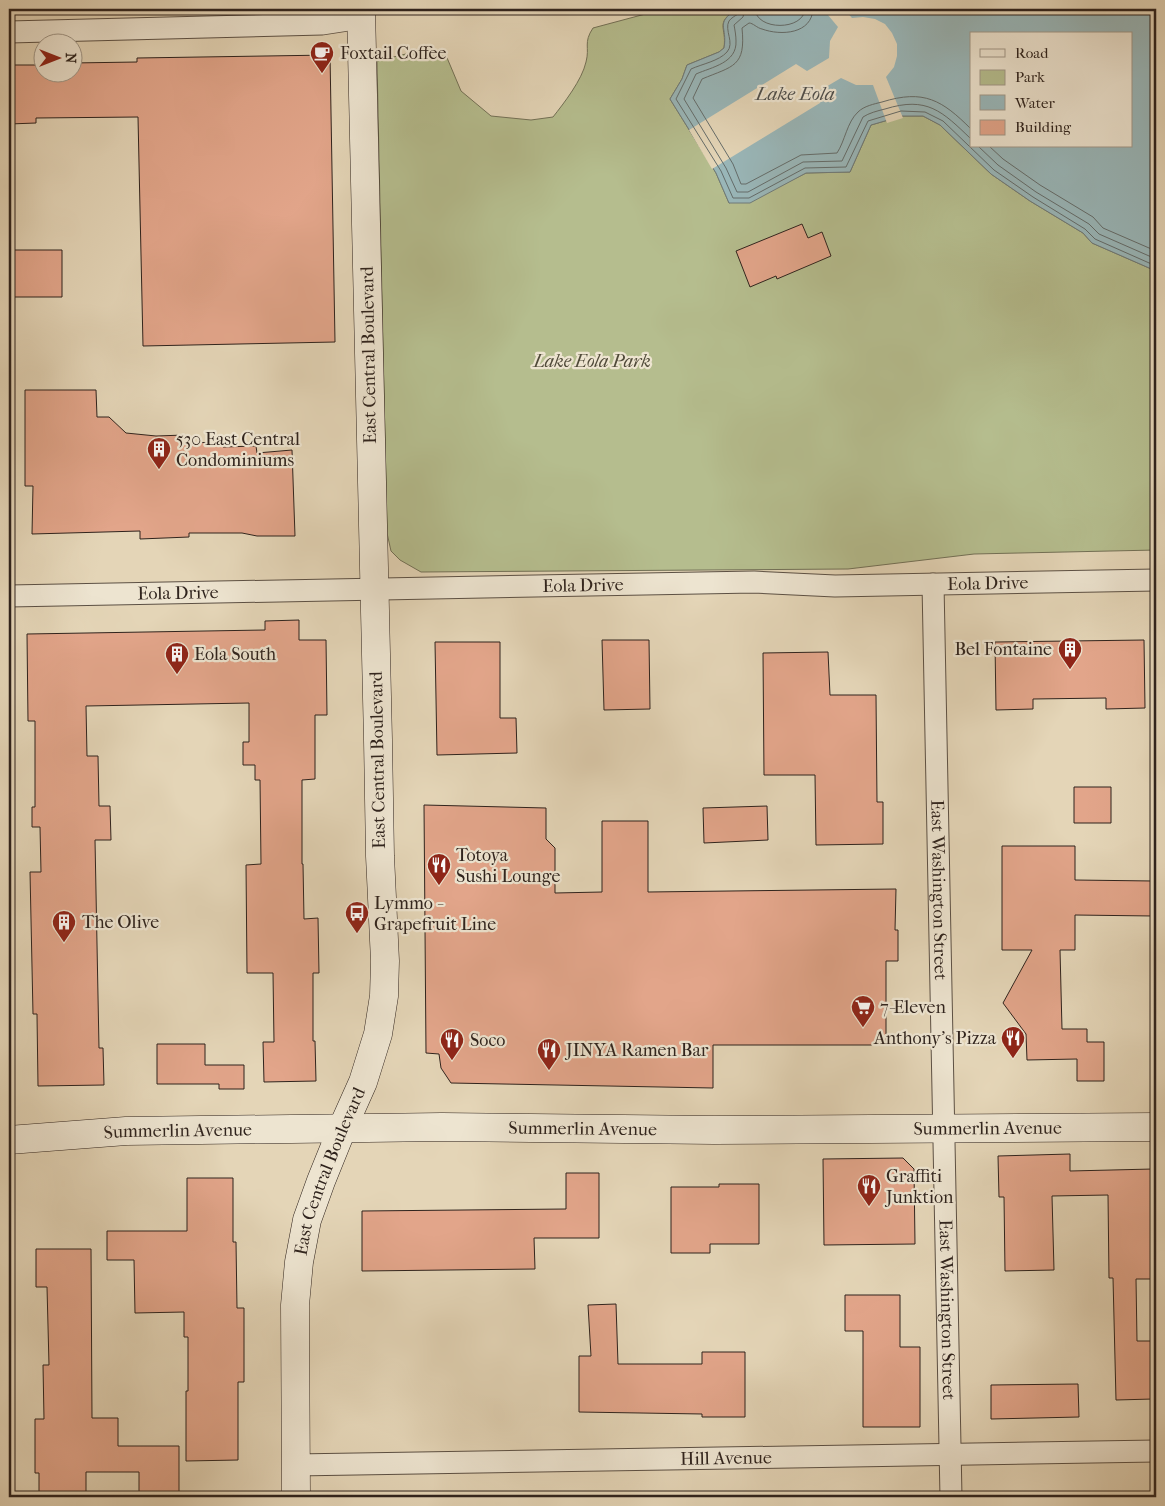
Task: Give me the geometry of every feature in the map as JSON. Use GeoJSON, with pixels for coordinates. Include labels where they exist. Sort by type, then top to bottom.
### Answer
{"type":"FeatureCollection","features":[{"type":"Feature","properties":{"kind":"street"},"geometry":{"type":"LineString","coordinates":[[9,32],[322,24],[361,13]]}},
{"type":"Feature","properties":{"kind":"street","name":"East Central Boulevard"},"geometry":{"type":"LineString","coordinates":[[296,1497],[295,1305],[299,1262],[307,1220],[342,1129],[363,1082],[378,1034],[384,996],[385,961],[380,856],[361,13]]}},
{"type":"Feature","properties":{"kind":"street","name":"Eola Drive"},"geometry":{"type":"LineString","coordinates":[[9,596],[754,582],[835,586],[1156,580]]}},
{"type":"Feature","properties":{"kind":"street","name":"East Washington Street"},"geometry":{"type":"LineString","coordinates":[[933,584],[950,1497]]}},
{"type":"Feature","properties":{"kind":"street","name":"Summerlin Avenue"},"geometry":{"type":"LineString","coordinates":[[9,1140],[126,1131],[442,1127],[714,1130],[1156,1127]]}},
{"type":"Feature","properties":{"kind":"street","name":"Hill Avenue"},"geometry":{"type":"LineString","coordinates":[[295,1465],[1156,1451]]}},
{"type":"Feature","properties":{"kind":"green space","name":"Lake Eola Park"},"geometry":{"type":"Polygon","coordinates":[[[664,9],[737,9],[724,22],[724,48],[719,52],[687,65],[682,79],[670,99],[716,173],[729,203],[778,187],[806,173],[850,172],[871,125],[902,116],[923,116],[940,125],[991,174],[1030,201],[1083,233],[1092,243],[1156,271],[1156,550],[974,554],[848,569],[421,572],[400,560],[391,551],[387,533],[377,61],[414,52],[445,53],[461,91],[491,116],[531,120],[553,117],[581,76],[587,57],[587,41],[593,28],[664,9]]]}},
{"type":"Feature","properties":{"kind":"water","name":"Lake Eola"},"geometry":{"type":"Polygon","coordinates":[[[737,9],[760,9],[783,14],[802,9],[1156,9],[1156,271],[1092,243],[1083,233],[1030,201],[991,174],[940,125],[923,116],[902,116],[871,125],[850,172],[806,173],[750,203],[729,203],[716,173],[670,99],[682,79],[687,65],[719,52],[724,48],[723,26],[726,18],[737,9]]]}},
{"type":"Feature","properties":{"kind":"pier"},"geometry":{"type":"Polygon","coordinates":[[[823,9],[844,9],[852,18],[875,19],[885,24],[892,33],[897,44],[897,56],[894,67],[886,77],[903,118],[887,123],[873,85],[856,85],[841,78],[819,91],[820,103],[712,169],[689,130],[796,64],[807,71],[829,58],[830,41],[838,27],[823,9]]]}},
{"type":"Feature","properties":{"kind":"building"},"geometry":{"type":"Polygon","coordinates":[[[330,55],[335,342],[143,346],[138,117],[36,118],[36,123],[9,124],[9,65],[32,65],[32,82],[82,82],[82,63],[137,62],[137,58],[330,55]]]}},
{"type":"Feature","properties":{"kind":"building"},"geometry":{"type":"Polygon","coordinates":[[[802,224],[808,238],[822,232],[831,256],[777,279],[776,276],[750,287],[736,251],[802,224]]]}},
{"type":"Feature","properties":{"kind":"building"},"geometry":{"type":"Polygon","coordinates":[[[9,250],[62,250],[62,297],[9,297],[9,250]]]}},
{"type":"Feature","properties":{"kind":"building","name":"530 East Central Condominiums"},"geometry":{"type":"Polygon","coordinates":[[[25,390],[96,390],[97,417],[109,417],[126,433],[156,436],[185,435],[188,443],[222,442],[223,447],[256,446],[257,453],[292,450],[295,536],[189,533],[189,537],[140,539],[140,531],[32,534],[33,486],[25,486],[25,390]]]}},
{"type":"Feature","properties":{"kind":"building"},"geometry":{"type":"Polygon","coordinates":[[[299,620],[299,640],[326,640],[327,715],[315,715],[315,779],[302,780],[304,919],[318,918],[319,973],[313,973],[313,1041],[315,1041],[316,1081],[264,1082],[263,1042],[274,1042],[273,973],[247,973],[246,865],[261,864],[260,780],[255,780],[255,765],[243,765],[243,742],[249,742],[249,703],[86,706],[87,756],[98,756],[99,806],[110,806],[111,840],[95,840],[99,1048],[103,1048],[104,1085],[38,1086],[37,1014],[33,1014],[30,872],[41,872],[40,827],[32,827],[32,807],[35,807],[35,721],[28,721],[27,634],[265,630],[265,621],[299,620]]]}},
{"type":"Feature","properties":{"kind":"building"},"geometry":{"type":"Polygon","coordinates":[[[602,640],[649,640],[650,709],[604,710],[602,640]]]}},
{"type":"Feature","properties":{"kind":"building","name":"Bel Fontaine"},"geometry":{"type":"Polygon","coordinates":[[[1144,640],[1145,708],[1106,709],[1106,698],[1033,699],[1033,709],[996,710],[995,642],[1144,640]]]}},
{"type":"Feature","properties":{"kind":"building"},"geometry":{"type":"Polygon","coordinates":[[[435,642],[500,642],[500,718],[516,718],[517,753],[437,755],[435,642]]]}},
{"type":"Feature","properties":{"kind":"building"},"geometry":{"type":"Polygon","coordinates":[[[828,652],[830,695],[876,695],[877,802],[883,802],[883,844],[816,845],[815,775],[764,775],[763,653],[828,652]]]}},
{"type":"Feature","properties":{"kind":"building"},"geometry":{"type":"Polygon","coordinates":[[[1074,787],[1111,787],[1111,823],[1074,823],[1074,787]]]}},
{"type":"Feature","properties":{"kind":"building"},"geometry":{"type":"Polygon","coordinates":[[[424,805],[546,808],[546,839],[555,848],[555,893],[602,892],[602,821],[648,821],[648,892],[896,889],[895,930],[898,930],[898,961],[886,961],[886,1045],[713,1045],[713,1088],[451,1083],[441,1068],[439,1054],[426,1053],[424,805]]]}},
{"type":"Feature","properties":{"kind":"building"},"geometry":{"type":"Polygon","coordinates":[[[767,806],[768,840],[704,843],[703,808],[767,806]]]}},
{"type":"Feature","properties":{"kind":"building"},"geometry":{"type":"Polygon","coordinates":[[[1002,846],[1075,846],[1075,880],[1153,881],[1153,916],[1075,915],[1075,950],[1060,950],[1062,1029],[1087,1029],[1087,1042],[1104,1042],[1104,1081],[1077,1081],[1077,1059],[1027,1060],[1026,1034],[1003,1003],[1032,950],[1002,950],[1002,846]]]}},
{"type":"Feature","properties":{"kind":"building"},"geometry":{"type":"Polygon","coordinates":[[[157,1044],[205,1044],[205,1065],[244,1065],[244,1089],[219,1089],[219,1084],[157,1084],[157,1044]]]}},
{"type":"Feature","properties":{"kind":"building"},"geometry":{"type":"Polygon","coordinates":[[[1070,1154],[1070,1171],[1153,1169],[1156,1279],[1136,1279],[1137,1341],[1152,1341],[1153,1399],[1116,1400],[1113,1278],[1109,1278],[1108,1195],[1052,1196],[1054,1270],[1005,1271],[1004,1197],[999,1197],[998,1156],[1070,1154]]]}},
{"type":"Feature","properties":{"kind":"building","name":"Graffiti Junktion"},"geometry":{"type":"Polygon","coordinates":[[[903,1158],[914,1169],[915,1244],[824,1245],[823,1159],[903,1158]]]}},
{"type":"Feature","properties":{"kind":"building"},"geometry":{"type":"Polygon","coordinates":[[[566,1173],[599,1173],[599,1238],[534,1238],[535,1269],[362,1271],[362,1211],[566,1209],[566,1173]]]}},
{"type":"Feature","properties":{"kind":"building"},"geometry":{"type":"Polygon","coordinates":[[[187,1178],[233,1178],[233,1242],[236,1242],[237,1308],[244,1308],[244,1382],[238,1382],[238,1460],[186,1461],[188,1337],[184,1337],[184,1312],[135,1313],[134,1260],[107,1260],[107,1231],[187,1231],[187,1178]]]}},
{"type":"Feature","properties":{"kind":"building"},"geometry":{"type":"Polygon","coordinates":[[[719,1184],[759,1184],[759,1244],[710,1244],[710,1253],[671,1253],[671,1187],[719,1187],[719,1184]]]}},
{"type":"Feature","properties":{"kind":"building"},"geometry":{"type":"Polygon","coordinates":[[[36,1249],[91,1249],[92,1418],[118,1418],[118,1446],[179,1446],[179,1497],[139,1497],[139,1472],[86,1472],[86,1497],[39,1497],[39,1473],[35,1473],[35,1419],[44,1419],[43,1365],[49,1365],[47,1287],[36,1287],[36,1249]]]}},
{"type":"Feature","properties":{"kind":"building"},"geometry":{"type":"Polygon","coordinates":[[[845,1295],[900,1295],[900,1347],[920,1347],[920,1427],[863,1427],[863,1331],[845,1331],[845,1295]]]}},
{"type":"Feature","properties":{"kind":"building"},"geometry":{"type":"Polygon","coordinates":[[[616,1304],[618,1364],[702,1364],[702,1352],[745,1352],[745,1417],[702,1417],[702,1414],[579,1412],[579,1356],[591,1356],[588,1305],[616,1304]]]}},
{"type":"Feature","properties":{"kind":"building"},"geometry":{"type":"Polygon","coordinates":[[[1078,1384],[1079,1417],[991,1419],[991,1385],[1078,1384]]]}},
{"type":"Feature","properties":{"kind":"place","name":"Foxtail Coffee"},"geometry":{"type":"Point","coordinates":[322,74]}},
{"type":"Feature","properties":{"kind":"place","name":"530 East Central Condominiums"},"geometry":{"type":"Point","coordinates":[159,470]}},
{"type":"Feature","properties":{"kind":"place","name":"Bel Fontaine"},"geometry":{"type":"Point","coordinates":[1070,670]}},
{"type":"Feature","properties":{"kind":"place","name":"Eola South"},"geometry":{"type":"Point","coordinates":[177,675]}},
{"type":"Feature","properties":{"kind":"place","name":"Totoya Sushi Lounge"},"geometry":{"type":"Point","coordinates":[439,886]}},
{"type":"Feature","properties":{"kind":"place","name":"Lymmo - Grapefruit Line"},"geometry":{"type":"Point","coordinates":[357,934]}},
{"type":"Feature","properties":{"kind":"place","name":"The Olive"},"geometry":{"type":"Point","coordinates":[64,943]}},
{"type":"Feature","properties":{"kind":"place","name":"7-Eleven"},"geometry":{"type":"Point","coordinates":[863,1028]}},
{"type":"Feature","properties":{"kind":"place","name":"Anthony's Pizza"},"geometry":{"type":"Point","coordinates":[1013,1059]}},
{"type":"Feature","properties":{"kind":"place","name":"Soco"},"geometry":{"type":"Point","coordinates":[452,1061]}},
{"type":"Feature","properties":{"kind":"place","name":"JINYA Ramen Bar"},"geometry":{"type":"Point","coordinates":[549,1071]}},
{"type":"Feature","properties":{"kind":"place","name":"Graffiti Junktion"},"geometry":{"type":"Point","coordinates":[869,1207]}}]}
